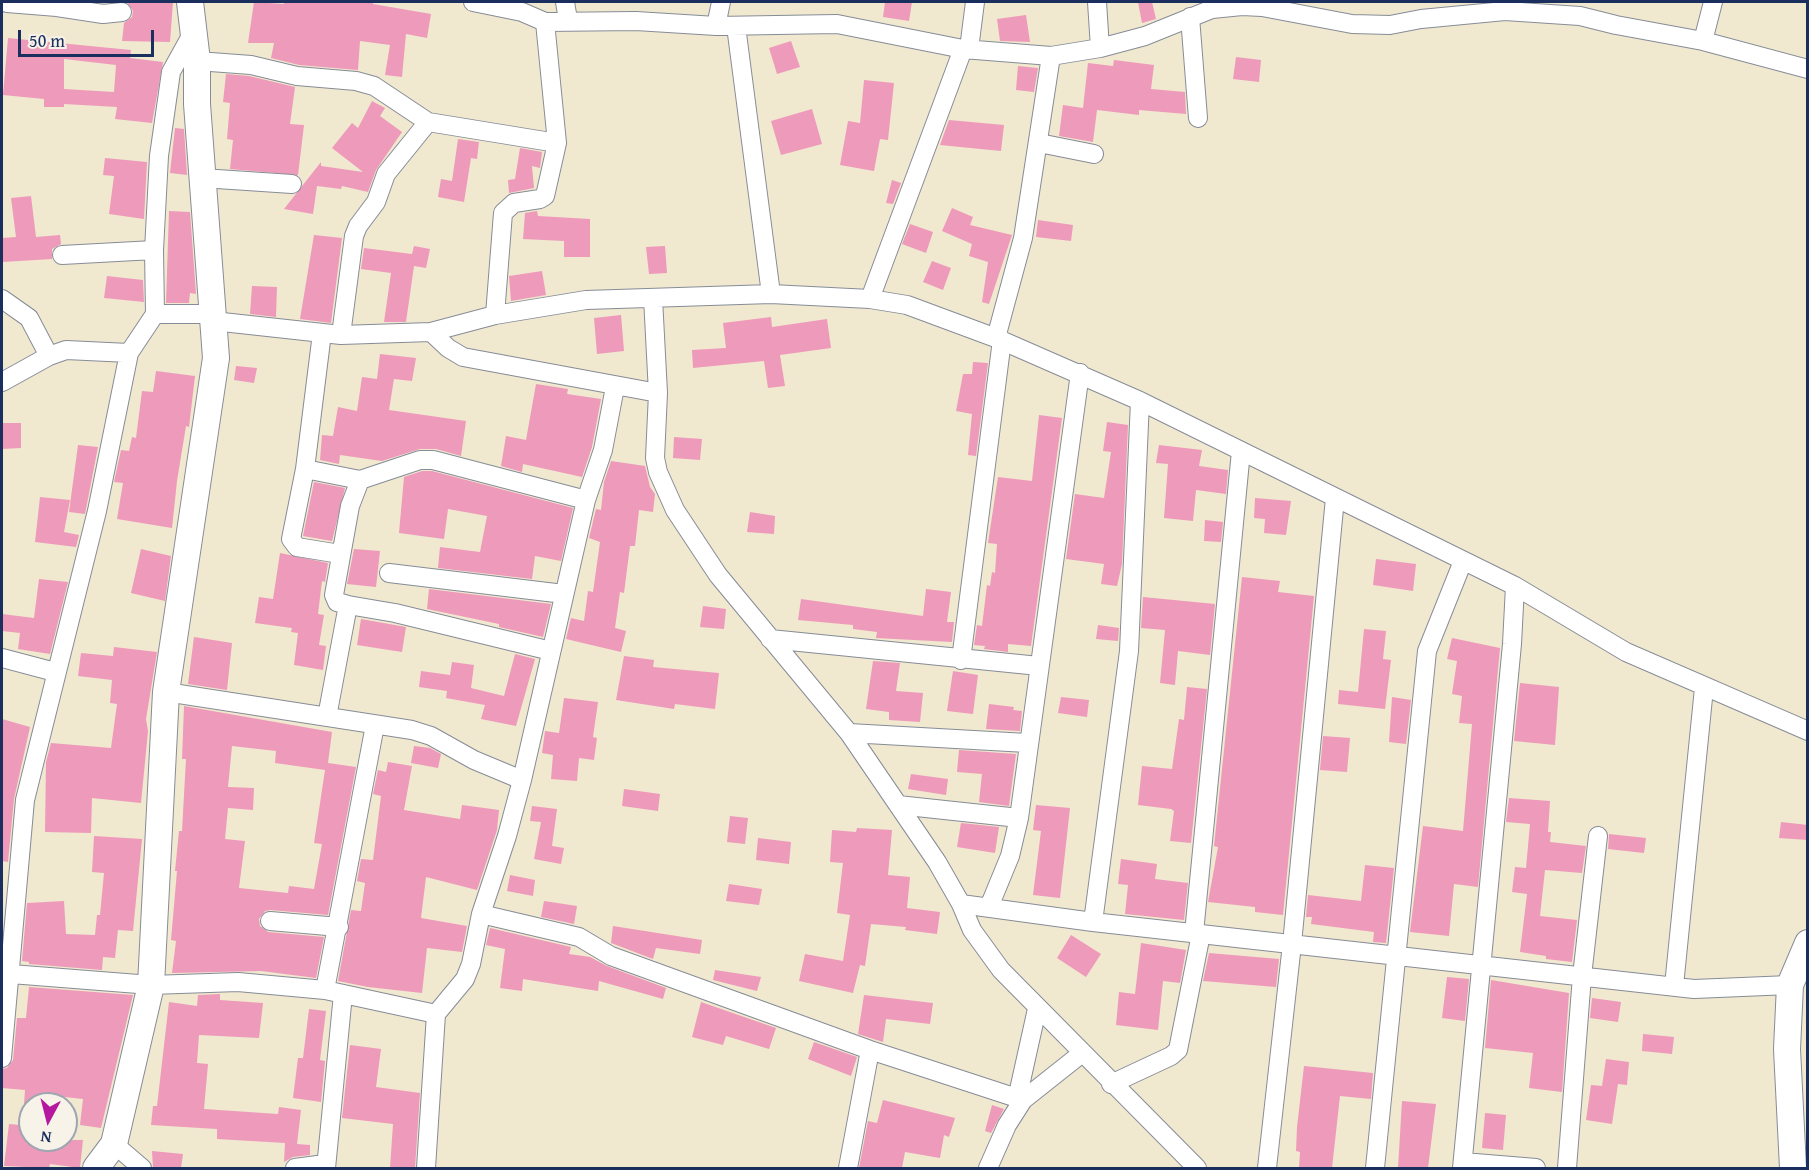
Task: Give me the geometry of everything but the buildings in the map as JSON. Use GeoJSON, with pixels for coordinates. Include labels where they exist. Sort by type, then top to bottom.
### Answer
{"type":"FeatureCollection","features":[{"type":"Feature","properties":{"kind":"street"},"geometry":{"type":"LineString","coordinates":[[96,1168],[114,1144],[151,985],[166,692],[216,358],[202,178],[197,61],[190,2]]}},
{"type":"Feature","properties":{"kind":"street"},"geometry":{"type":"LineString","coordinates":[[472,2],[521,7],[546,22],[636,21],[716,26],[787,23],[837,24],[966,49],[1051,56],[1100,48],[1145,36],[1212,9],[1242,6],[1272,9],[1352,24],[1389,25],[1474,8],[1580,16],[1616,26],[1703,41],[1808,69]]}},
{"type":"Feature","properties":{"kind":"street"},"geometry":{"type":"LineString","coordinates":[[566,2],[568,20]]}},
{"type":"Feature","properties":{"kind":"street"},"geometry":{"type":"LineString","coordinates":[[716,26],[721,2]]}},
{"type":"Feature","properties":{"kind":"street"},"geometry":{"type":"LineString","coordinates":[[870,299],[966,49],[975,2]]}},
{"type":"Feature","properties":{"kind":"street"},"geometry":{"type":"LineString","coordinates":[[1096,2],[1100,48]]}},
{"type":"Feature","properties":{"kind":"street"},"geometry":{"type":"LineString","coordinates":[[1703,41],[1713,2]]}},
{"type":"Feature","properties":{"kind":"street"},"geometry":{"type":"LineString","coordinates":[[6,6],[57,4],[103,14],[122,12]]}},
{"type":"Feature","properties":{"kind":"street"},"geometry":{"type":"LineString","coordinates":[[1190,17],[1198,118]]}},
{"type":"Feature","properties":{"kind":"street"},"geometry":{"type":"LineString","coordinates":[[495,315],[503,213],[514,203],[540,199],[545,196],[557,143],[546,22]]}},
{"type":"Feature","properties":{"kind":"street"},"geometry":{"type":"LineString","coordinates":[[736,26],[771,294]]}},
{"type":"Feature","properties":{"kind":"street"},"geometry":{"type":"LineString","coordinates":[[2,1058],[25,800],[97,510],[129,353],[155,314],[154,250],[159,156],[171,72],[192,34]]}},
{"type":"Feature","properties":{"kind":"street"},"geometry":{"type":"LineString","coordinates":[[961,660],[999,339],[1023,238],[1051,56]]}},
{"type":"Feature","properties":{"kind":"street"},"geometry":{"type":"LineString","coordinates":[[197,61],[251,65],[297,76],[356,81],[374,86],[428,122],[557,143]]}},
{"type":"Feature","properties":{"kind":"street"},"geometry":{"type":"LineString","coordinates":[[341,335],[354,236],[358,226],[376,202],[386,174],[428,122]]}},
{"type":"Feature","properties":{"kind":"street"},"geometry":{"type":"LineString","coordinates":[[1039,143],[1094,154]]}},
{"type":"Feature","properties":{"kind":"street"},"geometry":{"type":"LineString","coordinates":[[202,178],[292,184]]}},
{"type":"Feature","properties":{"kind":"street"},"geometry":{"type":"LineString","coordinates":[[62,255],[154,250]]}},
{"type":"Feature","properties":{"kind":"street"},"geometry":{"type":"LineString","coordinates":[[155,314],[212,317],[341,335],[431,332],[495,315],[586,300],[771,294],[870,299],[907,305],[999,339],[1140,401],[1515,586],[1626,652],[1704,688],[1808,731]]}},
{"type":"Feature","properties":{"kind":"street"},"geometry":{"type":"LineString","coordinates":[[653,298],[658,393],[655,458],[663,483],[691,536],[718,575],[849,733],[961,904],[972,930],[986,951],[1037,1009],[1197,1168]]}},
{"type":"Feature","properties":{"kind":"street"},"geometry":{"type":"LineString","coordinates":[[2,299],[29,318],[49,356]]}},
{"type":"Feature","properties":{"kind":"street"},"geometry":{"type":"LineString","coordinates":[[431,332],[448,348],[463,357],[615,387],[658,393]]}},
{"type":"Feature","properties":{"kind":"street"},"geometry":{"type":"LineString","coordinates":[[322,333],[305,469],[291,539],[297,547],[340,554]]}},
{"type":"Feature","properties":{"kind":"street"},"geometry":{"type":"LineString","coordinates":[[2,382],[49,356],[66,350],[129,353]]}},
{"type":"Feature","properties":{"kind":"street"},"geometry":{"type":"LineString","coordinates":[[989,907],[1010,856],[1018,818],[1080,373]]}},
{"type":"Feature","properties":{"kind":"street"},"geometry":{"type":"LineString","coordinates":[[426,1168],[436,1014],[465,979],[471,964],[481,914],[507,836],[522,780],[586,500],[603,450],[615,387]]}},
{"type":"Feature","properties":{"kind":"street"},"geometry":{"type":"LineString","coordinates":[[1093,922],[1129,651],[1140,401]]}},
{"type":"Feature","properties":{"kind":"street"},"geometry":{"type":"LineString","coordinates":[[1111,1084],[1171,1056],[1178,1050],[1198,933],[1241,450]]}},
{"type":"Feature","properties":{"kind":"street"},"geometry":{"type":"LineString","coordinates":[[305,469],[360,480],[420,460],[433,460],[586,500]]}},
{"type":"Feature","properties":{"kind":"street"},"geometry":{"type":"LineString","coordinates":[[360,480],[350,506],[340,554],[334,595],[337,602],[395,613],[551,651]]}},
{"type":"Feature","properties":{"kind":"street"},"geometry":{"type":"LineString","coordinates":[[1267,1168],[1292,944],[1335,498]]}},
{"type":"Feature","properties":{"kind":"street"},"geometry":{"type":"LineString","coordinates":[[1375,1168],[1427,651],[1463,561]]}},
{"type":"Feature","properties":{"kind":"street"},"geometry":{"type":"LineString","coordinates":[[388,573],[564,594]]}},
{"type":"Feature","properties":{"kind":"street"},"geometry":{"type":"LineString","coordinates":[[1515,586],[1463,1165],[1536,1168]]}},
{"type":"Feature","properties":{"kind":"street"},"geometry":{"type":"LineString","coordinates":[[327,717],[348,605]]}},
{"type":"Feature","properties":{"kind":"street"},"geometry":{"type":"LineString","coordinates":[[771,639],[961,660],[1039,666]]}},
{"type":"Feature","properties":{"kind":"street"},"geometry":{"type":"LineString","coordinates":[[2,658],[55,672]]}},
{"type":"Feature","properties":{"kind":"street"},"geometry":{"type":"LineString","coordinates":[[1674,987],[1704,688]]}},
{"type":"Feature","properties":{"kind":"street"},"geometry":{"type":"LineString","coordinates":[[166,692],[431,735],[474,760],[522,780]]}},
{"type":"Feature","properties":{"kind":"street"},"geometry":{"type":"LineString","coordinates":[[324,990],[339,927],[375,725]]}},
{"type":"Feature","properties":{"kind":"street"},"geometry":{"type":"LineString","coordinates":[[849,733],[1027,742]]}},
{"type":"Feature","properties":{"kind":"street"},"geometry":{"type":"LineString","coordinates":[[898,805],[1018,818]]}},
{"type":"Feature","properties":{"kind":"street"},"geometry":{"type":"LineString","coordinates":[[1567,1168],[1582,976],[1598,836]]}},
{"type":"Feature","properties":{"kind":"street"},"geometry":{"type":"LineString","coordinates":[[961,904],[1093,922],[1694,989],[1790,985]]}},
{"type":"Feature","properties":{"kind":"street"},"geometry":{"type":"LineString","coordinates":[[481,914],[579,937],[611,956],[870,1050],[1020,1099]]}},
{"type":"Feature","properties":{"kind":"street"},"geometry":{"type":"LineString","coordinates":[[270,921],[339,927]]}},
{"type":"Feature","properties":{"kind":"street"},"geometry":{"type":"LineString","coordinates":[[1793,1168],[1786,1049],[1790,985],[1808,942]]}},
{"type":"Feature","properties":{"kind":"street"},"geometry":{"type":"LineString","coordinates":[[11,974],[151,985],[238,982],[324,990],[436,1014]]}},
{"type":"Feature","properties":{"kind":"street"},"geometry":{"type":"LineString","coordinates":[[295,1168],[326,1166],[343,994]]}},
{"type":"Feature","properties":{"kind":"street"},"geometry":{"type":"LineString","coordinates":[[988,1168],[1020,1099],[1037,1009]]}},
{"type":"Feature","properties":{"kind":"street"},"geometry":{"type":"LineString","coordinates":[[848,1168],[870,1050]]}},
{"type":"Feature","properties":{"kind":"street"},"geometry":{"type":"LineString","coordinates":[[1020,1099],[1081,1054]]}},
{"type":"Feature","properties":{"kind":"street"},"geometry":{"type":"LineString","coordinates":[[114,1144],[142,1168]]}}]}
